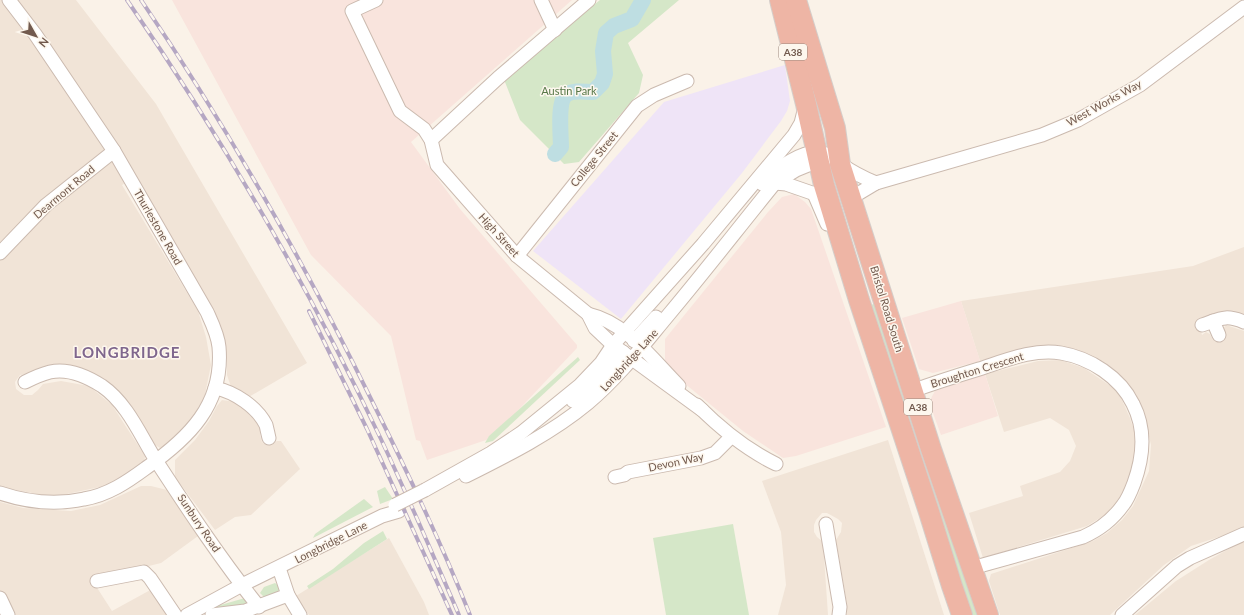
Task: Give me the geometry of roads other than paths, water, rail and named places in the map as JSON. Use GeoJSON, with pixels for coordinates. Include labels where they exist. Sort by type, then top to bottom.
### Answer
{"type":"FeatureCollection","features":[{"type":"Feature","properties":{"kind":"highway","name":"Bristol Road South"},"geometry":{"type":"LineString","coordinates":[[780,0],[806,104],[825,158],[851,198],[912,391],[988,615]]}},
{"type":"Feature","properties":{"kind":"highway","name":"Bristol Road South"},"geometry":{"type":"LineString","coordinates":[[796,0],[835,128],[825,158],[824,185],[862,309],[962,615]]}},
{"type":"Feature","properties":{"kind":"highway"},"geometry":{"type":"LineString","coordinates":[[850,270],[854,264],[843,221],[844,207],[851,198]]}},
{"type":"Feature","properties":{"kind":"highway"},"geometry":{"type":"LineString","coordinates":[[862,309],[865,302],[874,299],[884,300]]}},
{"type":"Feature","properties":{"kind":"street","name":"Thurlestone Road"},"geometry":{"type":"LineString","coordinates":[[0,493],[40,501],[84,499],[108,492],[126,482],[157,461],[186,437],[201,419],[207,409],[215,388],[218,370],[219,346],[216,333],[207,312],[114,151],[35,34],[9,0]]}},
{"type":"Feature","properties":{"kind":"street","name":"High Street"},"geometry":{"type":"LineString","coordinates":[[376,0],[352,11],[400,111],[424,129],[431,140],[437,165],[517,256],[588,314],[595,328],[623,352]]}},
{"type":"Feature","properties":{"kind":"street"},"geometry":{"type":"LineString","coordinates":[[541,0],[555,30]]}},
{"type":"Feature","properties":{"kind":"street"},"geometry":{"type":"LineString","coordinates":[[431,140],[498,78],[589,0]]}},
{"type":"Feature","properties":{"kind":"street","name":"West Works Way"},"geometry":{"type":"LineString","coordinates":[[851,198],[876,183],[1042,135],[1078,120],[1140,85],[1244,7]]}},
{"type":"Feature","properties":{"kind":"street","name":"College Street"},"geometry":{"type":"LineString","coordinates":[[517,256],[637,106],[654,95],[687,81]]}},
{"type":"Feature","properties":{"kind":"street","name":"Longbridge Lane"},"geometry":{"type":"LineString","coordinates":[[187,615],[426,493],[497,461],[565,420],[588,403],[617,376],[623,352],[634,340],[703,244],[794,135],[800,123],[806,104]]}},
{"type":"Feature","properties":{"kind":"street","name":"Dearmont Road"},"geometry":{"type":"LineString","coordinates":[[0,253],[46,205],[114,151]]}},
{"type":"Feature","properties":{"kind":"street","name":"Longbridge Lane"},"geometry":{"type":"LineString","coordinates":[[703,244],[771,174],[795,158],[825,158]]}},
{"type":"Feature","properties":{"kind":"street"},"geometry":{"type":"LineString","coordinates":[[825,158],[860,177],[876,183]]}},
{"type":"Feature","properties":{"kind":"street","name":"Longbridge Lane"},"geometry":{"type":"LineString","coordinates":[[426,493],[501,447],[524,436],[584,393],[602,377],[775,183],[796,170],[825,158]]}},
{"type":"Feature","properties":{"kind":"street"},"geometry":{"type":"LineString","coordinates":[[775,183],[786,184],[812,193],[815,196],[838,250],[850,270]]}},
{"type":"Feature","properties":{"kind":"street","name":"High Street"},"geometry":{"type":"LineString","coordinates":[[588,314],[601,317],[634,340]]}},
{"type":"Feature","properties":{"kind":"street"},"geometry":{"type":"LineString","coordinates":[[1219,335],[1208,323],[1223,317],[1232,317],[1244,322]]}},
{"type":"Feature","properties":{"kind":"street"},"geometry":{"type":"LineString","coordinates":[[634,340],[702,410],[731,437],[749,450],[776,464]]}},
{"type":"Feature","properties":{"kind":"street"},"geometry":{"type":"LineString","coordinates":[[623,352],[702,410]]}},
{"type":"Feature","properties":{"kind":"street","name":"Broughton Crescent"},"geometry":{"type":"LineString","coordinates":[[912,391],[1021,356],[1046,352],[1061,353],[1081,359],[1100,368],[1118,383],[1134,404],[1141,432],[1140,468],[1124,504],[1116,513],[1099,529],[1083,537],[972,568]]}},
{"type":"Feature","properties":{"kind":"street","name":"Sunbury Road"},"geometry":{"type":"LineString","coordinates":[[25,382],[51,372],[64,372],[89,379],[103,387],[125,409],[157,461],[242,586]]}},
{"type":"Feature","properties":{"kind":"street"},"geometry":{"type":"LineString","coordinates":[[215,388],[227,390],[256,412],[266,426],[269,438]]}},
{"type":"Feature","properties":{"kind":"street","name":"Devon Way"},"geometry":{"type":"LineString","coordinates":[[615,477],[624,475],[628,472],[701,458],[715,453],[731,437]]}},
{"type":"Feature","properties":{"kind":"street"},"geometry":{"type":"LineString","coordinates":[[826,524],[840,607],[839,615]]}},
{"type":"Feature","properties":{"kind":"street"},"geometry":{"type":"LineString","coordinates":[[1122,615],[1177,566],[1190,558],[1244,534]]}},
{"type":"Feature","properties":{"kind":"street"},"geometry":{"type":"LineString","coordinates":[[279,568],[288,595],[300,615]]}},
{"type":"Feature","properties":{"kind":"street"},"geometry":{"type":"LineString","coordinates":[[97,581],[144,572],[150,578],[175,615]]}},
{"type":"Feature","properties":{"kind":"street"},"geometry":{"type":"LineString","coordinates":[[242,586],[254,611]]}},
{"type":"Feature","properties":{"kind":"street"},"geometry":{"type":"LineString","coordinates":[[212,615],[254,611],[288,595]]}},
{"type":"Feature","properties":{"kind":"street"},"geometry":{"type":"LineString","coordinates":[[0,598],[8,615]]}},
{"type":"Feature","properties":{"kind":"waterway"},"geometry":{"type":"LineString","coordinates":[[555,154],[561,147],[560,127],[562,103],[564,98],[567,94],[573,92],[593,92],[602,83],[605,74],[603,51],[606,33],[614,26],[632,19],[643,0]]}},
{"type":"Feature","properties":{"kind":"railway"},"geometry":{"type":"LineString","coordinates":[[127,0],[162,52],[229,158],[293,267],[323,323],[389,457],[459,615]]}},
{"type":"Feature","properties":{"kind":"railway"},"geometry":{"type":"LineString","coordinates":[[141,0],[173,48],[234,146],[292,247],[346,349],[411,480],[470,615]]}},
{"type":"Feature","properties":{"kind":"railway"},"geometry":{"type":"LineString","coordinates":[[309,311],[367,429],[452,615]]}},
{"type":"Feature","properties":{"kind":"district","name":"LONGBRIDGE"},"geometry":{"type":"Point","coordinates":[127,353]}},
{"type":"Feature","properties":{"kind":"park label","name":"Austin Park"},"geometry":{"type":"Point","coordinates":[569,91]}}]}
